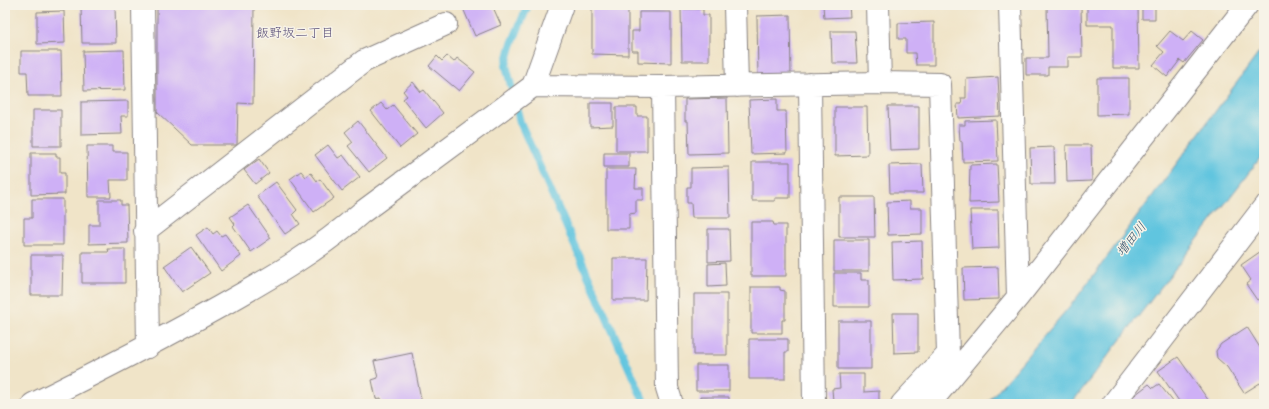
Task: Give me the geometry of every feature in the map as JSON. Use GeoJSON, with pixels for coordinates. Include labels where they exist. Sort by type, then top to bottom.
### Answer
{"type":"FeatureCollection","features":[{"type":"Feature","properties":{"kind":"street"},"geometry":{"type":"LineString","coordinates":[[143,5],[145,231],[148,332]]}},
{"type":"Feature","properties":{"kind":"street"},"geometry":{"type":"LineString","coordinates":[[33,404],[148,332],[278,274],[338,234],[367,209],[528,90],[562,5]]}},
{"type":"Feature","properties":{"kind":"street"},"geometry":{"type":"LineString","coordinates":[[735,5],[737,86]]}},
{"type":"Feature","properties":{"kind":"street"},"geometry":{"type":"LineString","coordinates":[[878,5],[880,83]]}},
{"type":"Feature","properties":{"kind":"street"},"geometry":{"type":"LineString","coordinates":[[1010,5],[1018,297]]}},
{"type":"Feature","properties":{"kind":"street"},"geometry":{"type":"LineString","coordinates":[[929,404],[1018,297],[1247,5]]}},
{"type":"Feature","properties":{"kind":"street"},"geometry":{"type":"LineString","coordinates":[[145,231],[364,61],[446,24]]}},
{"type":"Feature","properties":{"kind":"street"},"geometry":{"type":"LineString","coordinates":[[528,90],[810,84],[940,84],[948,354],[902,404]]}},
{"type":"Feature","properties":{"kind":"street"},"geometry":{"type":"LineString","coordinates":[[810,84],[814,404]]}},
{"type":"Feature","properties":{"kind":"street"},"geometry":{"type":"LineString","coordinates":[[663,88],[667,388],[672,404]]}},
{"type":"Feature","properties":{"kind":"street"},"geometry":{"type":"LineString","coordinates":[[1113,404],[1264,207]]}},
{"type":"Feature","properties":{"kind":"water","name":"増田川"},"geometry":{"type":"Polygon","coordinates":[[[1264,46],[1264,153],[1071,404],[986,404],[1075,300],[1264,46]]]}},
{"type":"Feature","properties":{"kind":"building"},"geometry":{"type":"Polygon","coordinates":[[[157,5],[254,5],[253,104],[238,103],[237,145],[192,145],[157,112],[157,5]]]}},
{"type":"Feature","properties":{"kind":"building"},"geometry":{"type":"Polygon","coordinates":[[[492,5],[501,25],[475,36],[462,6],[492,5]]]}},
{"type":"Feature","properties":{"kind":"building"},"geometry":{"type":"Polygon","coordinates":[[[823,5],[849,5],[850,17],[824,18],[823,5]]]}},
{"type":"Feature","properties":{"kind":"building"},"geometry":{"type":"Polygon","coordinates":[[[1081,5],[1082,57],[1068,57],[1068,67],[1048,67],[1048,75],[1026,75],[1026,58],[1048,58],[1047,6],[1081,5]]]}},
{"type":"Feature","properties":{"kind":"building"},"geometry":{"type":"Polygon","coordinates":[[[1087,5],[1138,5],[1139,68],[1113,68],[1113,25],[1087,25],[1087,5]]]}},
{"type":"Feature","properties":{"kind":"building"},"geometry":{"type":"Polygon","coordinates":[[[1142,5],[1155,5],[1155,19],[1142,19],[1142,5]]]}},
{"type":"Feature","properties":{"kind":"building"},"geometry":{"type":"Polygon","coordinates":[[[115,6],[116,43],[82,43],[81,7],[115,6]]]}},
{"type":"Feature","properties":{"kind":"building"},"geometry":{"type":"Polygon","coordinates":[[[592,8],[628,9],[628,55],[592,54],[592,8]]]}},
{"type":"Feature","properties":{"kind":"building"},"geometry":{"type":"Polygon","coordinates":[[[681,9],[703,9],[703,15],[709,15],[709,61],[682,61],[681,9]]]}},
{"type":"Feature","properties":{"kind":"building"},"geometry":{"type":"Polygon","coordinates":[[[64,11],[65,43],[37,44],[37,12],[64,11]]]}},
{"type":"Feature","properties":{"kind":"building"},"geometry":{"type":"Polygon","coordinates":[[[639,12],[671,12],[671,63],[638,62],[638,51],[632,51],[632,31],[639,31],[639,12]]]}},
{"type":"Feature","properties":{"kind":"building"},"geometry":{"type":"Polygon","coordinates":[[[790,15],[791,78],[758,79],[757,16],[790,15]]]}},
{"type":"Feature","properties":{"kind":"building"},"geometry":{"type":"Polygon","coordinates":[[[934,22],[934,65],[916,65],[915,53],[906,53],[906,39],[898,39],[898,23],[934,22]]]}},
{"type":"Feature","properties":{"kind":"building"},"geometry":{"type":"Polygon","coordinates":[[[831,31],[855,31],[857,63],[832,63],[831,31]]]}},
{"type":"Feature","properties":{"kind":"building"},"geometry":{"type":"Polygon","coordinates":[[[1170,31],[1183,41],[1192,31],[1203,40],[1184,63],[1180,60],[1167,77],[1153,65],[1164,52],[1157,46],[1170,31]]]}},
{"type":"Feature","properties":{"kind":"building"},"geometry":{"type":"Polygon","coordinates":[[[124,50],[125,90],[84,91],[83,51],[124,50]]]}},
{"type":"Feature","properties":{"kind":"building"},"geometry":{"type":"Polygon","coordinates":[[[21,51],[61,51],[62,96],[28,96],[27,72],[21,72],[21,51]]]}},
{"type":"Feature","properties":{"kind":"building"},"geometry":{"type":"Polygon","coordinates":[[[437,56],[442,61],[447,56],[454,62],[457,58],[475,72],[459,91],[429,66],[437,56]]]}},
{"type":"Feature","properties":{"kind":"building"},"geometry":{"type":"Polygon","coordinates":[[[998,77],[1000,116],[958,118],[957,104],[962,104],[961,98],[966,98],[966,79],[998,77]]]}},
{"type":"Feature","properties":{"kind":"building"},"geometry":{"type":"Polygon","coordinates":[[[1097,78],[1129,78],[1129,114],[1097,115],[1097,78]]]}},
{"type":"Feature","properties":{"kind":"building"},"geometry":{"type":"Polygon","coordinates":[[[413,82],[421,92],[424,90],[443,113],[426,128],[403,99],[407,96],[403,91],[413,82]]]}},
{"type":"Feature","properties":{"kind":"building"},"geometry":{"type":"Polygon","coordinates":[[[727,98],[728,153],[689,154],[688,121],[685,121],[685,99],[727,98]]]}},
{"type":"Feature","properties":{"kind":"building"},"geometry":{"type":"Polygon","coordinates":[[[777,99],[777,111],[786,111],[787,153],[751,154],[749,100],[777,99]]]}},
{"type":"Feature","properties":{"kind":"building"},"geometry":{"type":"Polygon","coordinates":[[[128,101],[128,116],[121,116],[122,134],[81,135],[81,102],[128,101]]]}},
{"type":"Feature","properties":{"kind":"building"},"geometry":{"type":"Polygon","coordinates":[[[381,103],[387,110],[393,105],[417,134],[400,148],[371,111],[381,103]]]}},
{"type":"Feature","properties":{"kind":"building"},"geometry":{"type":"Polygon","coordinates":[[[590,103],[613,103],[613,126],[590,127],[590,103]]]}},
{"type":"Feature","properties":{"kind":"building"},"geometry":{"type":"Polygon","coordinates":[[[888,106],[919,106],[919,149],[890,150],[888,106]]]}},
{"type":"Feature","properties":{"kind":"building"},"geometry":{"type":"Polygon","coordinates":[[[616,107],[637,107],[637,116],[647,116],[647,151],[616,151],[616,107]]]}},
{"type":"Feature","properties":{"kind":"building"},"geometry":{"type":"Polygon","coordinates":[[[835,107],[867,107],[868,155],[835,156],[835,107]]]}},
{"type":"Feature","properties":{"kind":"building"},"geometry":{"type":"Polygon","coordinates":[[[33,110],[61,110],[61,146],[33,146],[33,110]]]}},
{"type":"Feature","properties":{"kind":"building"},"geometry":{"type":"Polygon","coordinates":[[[996,120],[998,161],[963,162],[962,141],[960,141],[959,125],[965,125],[965,121],[996,120]]]}},
{"type":"Feature","properties":{"kind":"building"},"geometry":{"type":"Polygon","coordinates":[[[358,121],[387,158],[369,172],[348,146],[353,142],[345,132],[358,121]]]}},
{"type":"Feature","properties":{"kind":"building"},"geometry":{"type":"Polygon","coordinates":[[[328,145],[338,158],[343,155],[360,177],[342,191],[315,155],[328,145]]]}},
{"type":"Feature","properties":{"kind":"building"},"geometry":{"type":"Polygon","coordinates":[[[1066,145],[1091,145],[1092,181],[1067,182],[1066,145]]]}},
{"type":"Feature","properties":{"kind":"building"},"geometry":{"type":"Polygon","coordinates":[[[87,146],[112,146],[112,152],[127,152],[127,180],[110,180],[111,197],[88,197],[87,146]]]}},
{"type":"Feature","properties":{"kind":"building"},"geometry":{"type":"Polygon","coordinates":[[[1054,147],[1055,184],[1031,184],[1030,148],[1054,147]]]}},
{"type":"Feature","properties":{"kind":"building"},"geometry":{"type":"Polygon","coordinates":[[[31,153],[56,153],[56,157],[60,157],[60,173],[65,173],[65,194],[31,195],[31,153]]]}},
{"type":"Feature","properties":{"kind":"building"},"geometry":{"type":"Polygon","coordinates":[[[604,153],[629,153],[629,167],[604,167],[604,153]]]}},
{"type":"Feature","properties":{"kind":"building"},"geometry":{"type":"Polygon","coordinates":[[[259,159],[269,173],[255,184],[244,170],[259,159]]]}},
{"type":"Feature","properties":{"kind":"building"},"geometry":{"type":"Polygon","coordinates":[[[752,162],[790,162],[790,198],[775,198],[775,201],[752,201],[752,162]]]}},
{"type":"Feature","properties":{"kind":"building"},"geometry":{"type":"Polygon","coordinates":[[[922,164],[923,193],[890,193],[889,165],[922,164]]]}},
{"type":"Feature","properties":{"kind":"building"},"geometry":{"type":"Polygon","coordinates":[[[997,164],[999,202],[969,203],[970,165],[997,164]]]}},
{"type":"Feature","properties":{"kind":"building"},"geometry":{"type":"Polygon","coordinates":[[[729,167],[730,218],[692,218],[691,203],[687,203],[687,187],[691,187],[691,168],[729,167]]]}},
{"type":"Feature","properties":{"kind":"building"},"geometry":{"type":"Polygon","coordinates":[[[606,169],[636,169],[635,188],[643,188],[643,200],[636,200],[636,213],[629,214],[629,229],[606,229],[606,169]]]}},
{"type":"Feature","properties":{"kind":"building"},"geometry":{"type":"Polygon","coordinates":[[[301,171],[306,177],[311,173],[317,181],[320,179],[334,198],[314,212],[290,179],[301,171]]]}},
{"type":"Feature","properties":{"kind":"building"},"geometry":{"type":"Polygon","coordinates":[[[276,182],[297,210],[293,214],[300,224],[285,234],[257,196],[276,182]]]}},
{"type":"Feature","properties":{"kind":"building"},"geometry":{"type":"Polygon","coordinates":[[[839,197],[874,197],[875,237],[839,237],[839,197]]]}},
{"type":"Feature","properties":{"kind":"building"},"geometry":{"type":"Polygon","coordinates":[[[32,199],[63,199],[63,245],[24,245],[24,218],[32,218],[32,199]]]}},
{"type":"Feature","properties":{"kind":"building"},"geometry":{"type":"Polygon","coordinates":[[[99,200],[121,200],[121,205],[127,205],[128,243],[89,244],[89,225],[99,225],[99,200]]]}},
{"type":"Feature","properties":{"kind":"building"},"geometry":{"type":"Polygon","coordinates":[[[910,201],[910,208],[922,208],[922,234],[888,235],[887,202],[910,201]]]}},
{"type":"Feature","properties":{"kind":"building"},"geometry":{"type":"Polygon","coordinates":[[[248,205],[271,238],[251,252],[233,226],[235,224],[230,217],[248,205]]]}},
{"type":"Feature","properties":{"kind":"building"},"geometry":{"type":"Polygon","coordinates":[[[970,210],[998,210],[999,248],[972,249],[970,210]]]}},
{"type":"Feature","properties":{"kind":"building"},"geometry":{"type":"Polygon","coordinates":[[[751,222],[773,222],[774,225],[786,225],[786,276],[751,276],[751,222]]]}},
{"type":"Feature","properties":{"kind":"building"},"geometry":{"type":"Polygon","coordinates":[[[208,227],[213,234],[217,231],[221,236],[225,234],[241,256],[221,271],[196,235],[208,227]]]}},
{"type":"Feature","properties":{"kind":"building"},"geometry":{"type":"Polygon","coordinates":[[[708,229],[729,229],[730,261],[708,262],[708,229]]]}},
{"type":"Feature","properties":{"kind":"building"},"geometry":{"type":"Polygon","coordinates":[[[834,240],[869,240],[869,271],[834,271],[834,240]]]}},
{"type":"Feature","properties":{"kind":"building"},"geometry":{"type":"Polygon","coordinates":[[[922,241],[923,279],[893,280],[892,242],[922,241]]]}},
{"type":"Feature","properties":{"kind":"building"},"geometry":{"type":"Polygon","coordinates":[[[191,247],[210,273],[182,292],[164,266],[191,247]]]}},
{"type":"Feature","properties":{"kind":"building"},"geometry":{"type":"Polygon","coordinates":[[[108,249],[125,249],[125,283],[82,283],[82,252],[109,252],[108,249]]]}},
{"type":"Feature","properties":{"kind":"building"},"geometry":{"type":"Polygon","coordinates":[[[1264,249],[1264,296],[1257,300],[1246,284],[1251,280],[1241,265],[1264,249]]]}},
{"type":"Feature","properties":{"kind":"building"},"geometry":{"type":"Polygon","coordinates":[[[31,255],[63,255],[62,295],[31,295],[31,255]]]}},
{"type":"Feature","properties":{"kind":"building"},"geometry":{"type":"Polygon","coordinates":[[[613,258],[647,258],[646,300],[613,300],[613,258]]]}},
{"type":"Feature","properties":{"kind":"building"},"geometry":{"type":"Polygon","coordinates":[[[725,263],[726,286],[708,287],[708,264],[725,263]]]}},
{"type":"Feature","properties":{"kind":"building"},"geometry":{"type":"Polygon","coordinates":[[[998,267],[999,299],[964,300],[963,268],[998,267]]]}},
{"type":"Feature","properties":{"kind":"building"},"geometry":{"type":"Polygon","coordinates":[[[834,273],[861,273],[861,280],[869,280],[869,307],[834,307],[834,273]]]}},
{"type":"Feature","properties":{"kind":"building"},"geometry":{"type":"Polygon","coordinates":[[[751,287],[780,287],[780,290],[785,291],[785,320],[782,320],[782,333],[751,333],[751,287]]]}},
{"type":"Feature","properties":{"kind":"building"},"geometry":{"type":"Polygon","coordinates":[[[694,294],[727,294],[727,355],[694,355],[694,294]]]}},
{"type":"Feature","properties":{"kind":"building"},"geometry":{"type":"Polygon","coordinates":[[[893,313],[918,313],[918,352],[894,353],[893,313]]]}},
{"type":"Feature","properties":{"kind":"building"},"geometry":{"type":"Polygon","coordinates":[[[838,321],[871,321],[871,369],[838,369],[838,321]]]}},
{"type":"Feature","properties":{"kind":"building"},"geometry":{"type":"Polygon","coordinates":[[[1247,327],[1264,354],[1264,388],[1260,383],[1244,393],[1227,367],[1217,358],[1216,351],[1221,344],[1247,327]]]}},
{"type":"Feature","properties":{"kind":"building"},"geometry":{"type":"Polygon","coordinates":[[[749,339],[788,339],[788,352],[785,352],[785,379],[749,379],[749,339]]]}},
{"type":"Feature","properties":{"kind":"building"},"geometry":{"type":"Polygon","coordinates":[[[412,353],[422,404],[382,404],[381,398],[376,399],[372,380],[378,378],[374,361],[412,353]]]}},
{"type":"Feature","properties":{"kind":"building"},"geometry":{"type":"Polygon","coordinates":[[[1178,357],[1211,404],[1181,404],[1158,371],[1178,357]]]}},
{"type":"Feature","properties":{"kind":"building"},"geometry":{"type":"Polygon","coordinates":[[[696,365],[729,365],[729,391],[696,391],[696,365]]]}},
{"type":"Feature","properties":{"kind":"building"},"geometry":{"type":"Polygon","coordinates":[[[839,374],[864,374],[864,392],[879,391],[879,404],[830,404],[830,401],[833,401],[832,389],[840,388],[839,374]]]}},
{"type":"Feature","properties":{"kind":"building"},"geometry":{"type":"Polygon","coordinates":[[[1149,384],[1153,388],[1159,384],[1175,404],[1136,404],[1131,398],[1149,384]]]}},
{"type":"Feature","properties":{"kind":"building"},"geometry":{"type":"Polygon","coordinates":[[[700,397],[729,397],[729,404],[700,404],[700,397]]]}},
{"type":"Feature","properties":{"kind":"waterway"},"geometry":{"type":"LineString","coordinates":[[528,5],[511,46],[506,65],[520,122],[645,404]]}},
{"type":"Feature","properties":{"kind":"district","name":"飯野坂二丁目"},"geometry":{"type":"Point","coordinates":[295,32]}}]}
